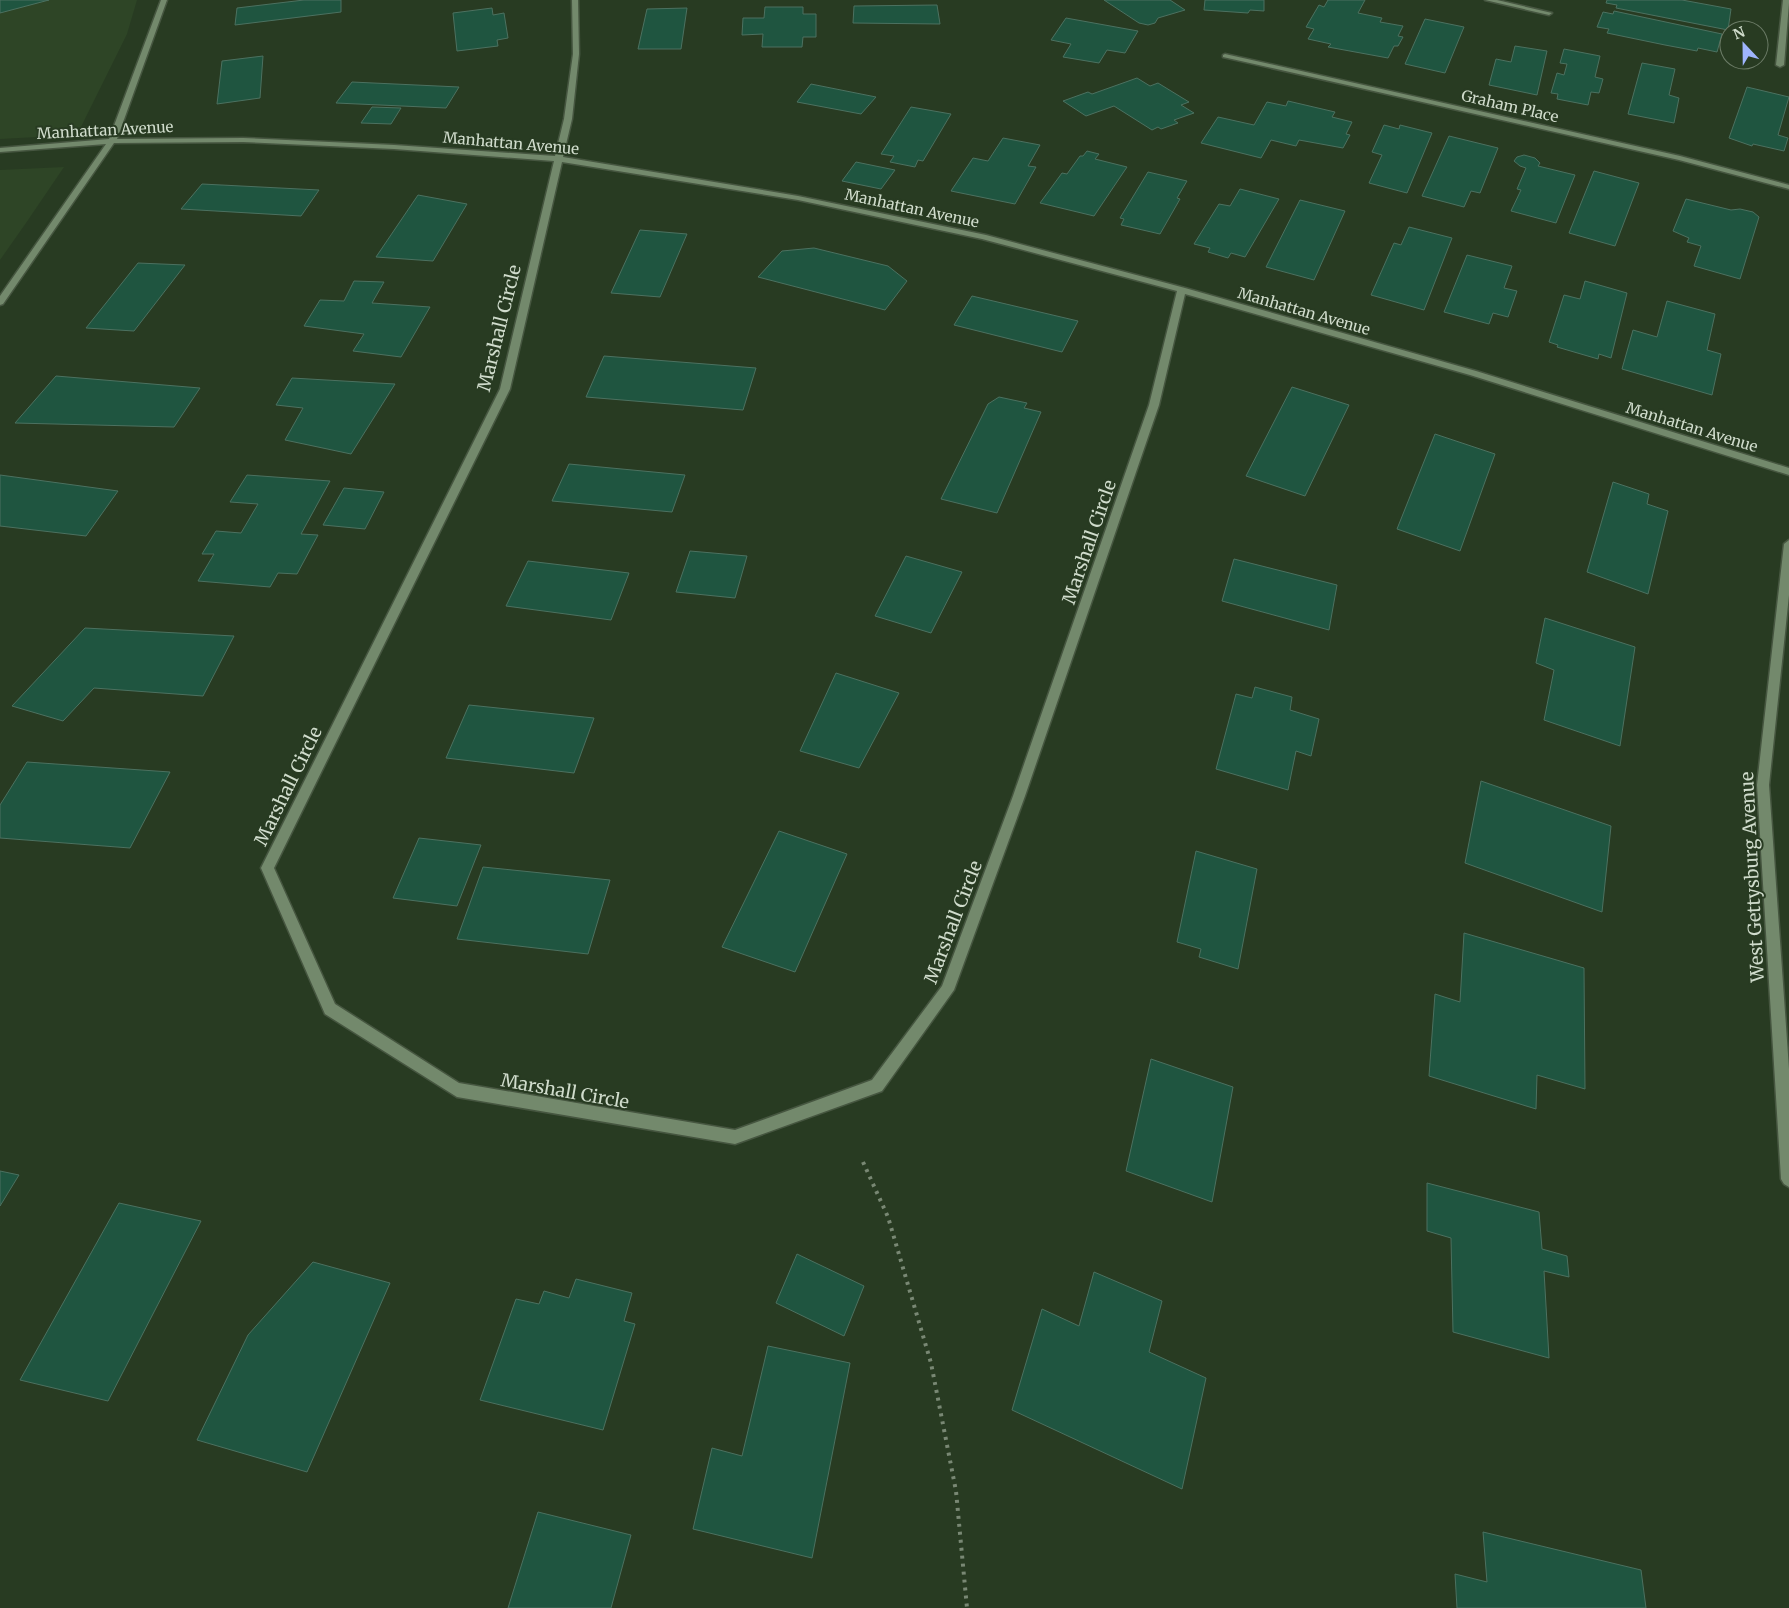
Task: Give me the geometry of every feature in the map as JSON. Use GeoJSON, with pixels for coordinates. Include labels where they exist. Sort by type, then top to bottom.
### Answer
{"type":"FeatureCollection","features":[{"type":"Feature","properties":{"kind":"street"},"geometry":{"type":"LineString","coordinates":[[0,302],[112,141],[164,0]]}},
{"type":"Feature","properties":{"kind":"street"},"geometry":{"type":"LineString","coordinates":[[558,159],[568,119],[576,54],[575,0]]}},
{"type":"Feature","properties":{"kind":"street"},"geometry":{"type":"LineString","coordinates":[[1488,0],[1549,13]]}},
{"type":"Feature","properties":{"kind":"street"},"geometry":{"type":"LineString","coordinates":[[1780,65],[1786,0]]}},
{"type":"Feature","properties":{"kind":"street","name":"Graham Place"},"geometry":{"type":"LineString","coordinates":[[1225,56],[1670,156],[1789,187]]}},
{"type":"Feature","properties":{"kind":"street","name":"Manhattan Avenue"},"geometry":{"type":"LineString","coordinates":[[0,150],[112,141],[243,140],[394,147],[558,159],[798,198],[983,237],[1182,290],[1473,374],[1789,472]]}},
{"type":"Feature","properties":{"kind":"street","name":"Marshall Circle"},"geometry":{"type":"LineString","coordinates":[[558,159],[505,389],[267,868],[330,1009],[457,1090],[736,1138],[877,1086],[947,990],[1019,796],[1154,405],[1182,290]]}},
{"type":"Feature","properties":{"kind":"street","name":"West Gettysburg Avenue"},"geometry":{"type":"LineString","coordinates":[[1789,544],[1763,785],[1789,1179]]}},
{"type":"Feature","properties":{"kind":"path"},"geometry":{"type":"LineString","coordinates":[[863,1162],[888,1217],[931,1363],[956,1491],[968,1608]]}},
{"type":"Feature","properties":{"kind":"shaded area"},"geometry":{"type":"Polygon","coordinates":[[[0,0],[137,0],[127,34],[79,131],[56,136],[0,139],[0,0]]]}},
{"type":"Feature","properties":{"kind":"shaded area"},"geometry":{"type":"Polygon","coordinates":[[[64,167],[26,223],[0,260],[0,170],[64,167]]]}},
{"type":"Feature","properties":{"kind":"building"},"geometry":{"type":"Polygon","coordinates":[[[0,0],[49,0],[0,13],[0,0]]]}},
{"type":"Feature","properties":{"kind":"building"},"geometry":{"type":"Polygon","coordinates":[[[304,0],[341,0],[341,12],[235,25],[237,8],[304,0]]]}},
{"type":"Feature","properties":{"kind":"building"},"geometry":{"type":"Polygon","coordinates":[[[1104,0],[1170,0],[1185,10],[1158,18],[1155,23],[1148,25],[1139,23],[1104,0]]]}},
{"type":"Feature","properties":{"kind":"building"},"geometry":{"type":"Polygon","coordinates":[[[1205,0],[1264,0],[1264,11],[1250,10],[1248,13],[1204,10],[1205,0]]]}},
{"type":"Feature","properties":{"kind":"building"},"geometry":{"type":"Polygon","coordinates":[[[1328,0],[1365,0],[1358,13],[1382,18],[1380,22],[1403,26],[1398,36],[1403,37],[1398,46],[1394,46],[1388,58],[1328,47],[1331,44],[1308,39],[1314,29],[1306,27],[1319,5],[1324,7],[1328,0]]]}},
{"type":"Feature","properties":{"kind":"building"},"geometry":{"type":"Polygon","coordinates":[[[1607,0],[1682,0],[1731,9],[1729,20],[1719,20],[1719,28],[1616,8],[1617,5],[1606,3],[1607,0]]]}},
{"type":"Feature","properties":{"kind":"building"},"geometry":{"type":"Polygon","coordinates":[[[937,5],[940,24],[853,23],[854,6],[937,5]]]}},
{"type":"Feature","properties":{"kind":"building"},"geometry":{"type":"Polygon","coordinates":[[[765,7],[803,7],[803,14],[816,14],[816,37],[803,37],[802,47],[762,47],[763,34],[742,35],[743,18],[764,18],[765,7]]]}},
{"type":"Feature","properties":{"kind":"building"},"geometry":{"type":"Polygon","coordinates":[[[492,8],[493,15],[504,13],[508,38],[497,40],[498,46],[457,51],[453,13],[492,8]]]}},
{"type":"Feature","properties":{"kind":"building"},"geometry":{"type":"Polygon","coordinates":[[[687,8],[681,49],[638,49],[647,9],[687,8]]]}},
{"type":"Feature","properties":{"kind":"building"},"geometry":{"type":"Polygon","coordinates":[[[1614,11],[1719,33],[1717,52],[1698,48],[1697,51],[1607,33],[1609,29],[1597,27],[1603,12],[1613,14],[1614,11]]]}},
{"type":"Feature","properties":{"kind":"building"},"geometry":{"type":"Polygon","coordinates":[[[1066,18],[1138,31],[1125,53],[1107,50],[1099,63],[1063,57],[1071,44],[1051,40],[1066,18]]]}},
{"type":"Feature","properties":{"kind":"building"},"geometry":{"type":"Polygon","coordinates":[[[1425,19],[1464,27],[1445,73],[1405,64],[1425,19]]]}},
{"type":"Feature","properties":{"kind":"building"},"geometry":{"type":"Polygon","coordinates":[[[1515,46],[1547,51],[1537,95],[1489,85],[1496,59],[1511,62],[1515,46]]]}},
{"type":"Feature","properties":{"kind":"building"},"geometry":{"type":"Polygon","coordinates":[[[1564,49],[1600,56],[1595,77],[1603,79],[1599,93],[1591,92],[1588,105],[1557,99],[1558,94],[1551,93],[1557,73],[1564,75],[1567,64],[1560,63],[1564,49]]]}},
{"type":"Feature","properties":{"kind":"building"},"geometry":{"type":"Polygon","coordinates":[[[263,56],[260,98],[217,104],[222,61],[263,56]]]}},
{"type":"Feature","properties":{"kind":"building"},"geometry":{"type":"Polygon","coordinates":[[[1642,63],[1675,69],[1669,95],[1679,98],[1674,123],[1628,114],[1642,63]]]}},
{"type":"Feature","properties":{"kind":"building"},"geometry":{"type":"Polygon","coordinates":[[[1137,78],[1150,86],[1158,83],[1189,102],[1181,105],[1194,113],[1174,120],[1178,123],[1152,130],[1114,106],[1086,116],[1063,101],[1088,92],[1092,94],[1137,78]]]}},
{"type":"Feature","properties":{"kind":"building"},"geometry":{"type":"Polygon","coordinates":[[[352,82],[459,87],[446,108],[336,103],[352,82]]]}},
{"type":"Feature","properties":{"kind":"building"},"geometry":{"type":"Polygon","coordinates":[[[811,84],[876,97],[861,114],[797,102],[811,84]]]}},
{"type":"Feature","properties":{"kind":"building"},"geometry":{"type":"Polygon","coordinates":[[[1747,87],[1789,97],[1778,135],[1788,138],[1784,151],[1753,144],[1752,146],[1729,138],[1747,87]]]}},
{"type":"Feature","properties":{"kind":"building"},"geometry":{"type":"Polygon","coordinates":[[[1288,101],[1335,112],[1332,117],[1352,122],[1346,134],[1350,135],[1343,148],[1299,140],[1296,146],[1271,140],[1261,158],[1201,143],[1218,117],[1254,125],[1267,102],[1286,106],[1288,101]]]}},
{"type":"Feature","properties":{"kind":"building"},"geometry":{"type":"Polygon","coordinates":[[[372,107],[401,108],[391,124],[361,123],[372,107]]]}},
{"type":"Feature","properties":{"kind":"building"},"geometry":{"type":"Polygon","coordinates":[[[911,107],[951,114],[923,161],[918,160],[915,167],[890,162],[894,156],[881,154],[911,107]]]}},
{"type":"Feature","properties":{"kind":"building"},"geometry":{"type":"Polygon","coordinates":[[[1384,125],[1399,129],[1400,125],[1432,133],[1407,193],[1369,183],[1382,155],[1372,152],[1384,125]]]}},
{"type":"Feature","properties":{"kind":"building"},"geometry":{"type":"Polygon","coordinates":[[[1449,136],[1498,148],[1480,193],[1471,191],[1464,207],[1422,196],[1449,136]]]}},
{"type":"Feature","properties":{"kind":"building"},"geometry":{"type":"Polygon","coordinates":[[[1003,138],[1040,145],[1028,166],[1036,167],[1015,204],[951,191],[973,158],[988,161],[1003,138]]]}},
{"type":"Feature","properties":{"kind":"building"},"geometry":{"type":"Polygon","coordinates":[[[1087,151],[1099,154],[1095,159],[1127,167],[1094,216],[1040,203],[1062,173],[1067,174],[1080,156],[1083,156],[1087,151]]]}},
{"type":"Feature","properties":{"kind":"building"},"geometry":{"type":"Polygon","coordinates":[[[1524,155],[1535,158],[1540,163],[1538,166],[1575,175],[1556,223],[1511,211],[1521,190],[1517,189],[1526,168],[1514,161],[1517,157],[1524,155]]]}},
{"type":"Feature","properties":{"kind":"building"},"geometry":{"type":"Polygon","coordinates":[[[856,162],[895,170],[881,189],[842,181],[856,162]]]}},
{"type":"Feature","properties":{"kind":"building"},"geometry":{"type":"Polygon","coordinates":[[[1594,171],[1639,183],[1615,246],[1569,233],[1594,171]]]}},
{"type":"Feature","properties":{"kind":"building"},"geometry":{"type":"Polygon","coordinates":[[[1148,172],[1187,181],[1177,198],[1180,199],[1160,234],[1121,225],[1124,219],[1120,218],[1148,172]]]}},
{"type":"Feature","properties":{"kind":"building"},"geometry":{"type":"Polygon","coordinates":[[[202,184],[319,190],[301,216],[181,209],[202,184]]]}},
{"type":"Feature","properties":{"kind":"building"},"geometry":{"type":"Polygon","coordinates":[[[1240,189],[1279,199],[1245,257],[1231,253],[1228,258],[1208,252],[1210,248],[1194,244],[1219,204],[1230,206],[1240,189]]]}},
{"type":"Feature","properties":{"kind":"building"},"geometry":{"type":"Polygon","coordinates":[[[418,195],[467,204],[433,261],[376,257],[418,195]]]}},
{"type":"Feature","properties":{"kind":"building"},"geometry":{"type":"Polygon","coordinates":[[[1686,199],[1731,210],[1740,209],[1753,212],[1759,217],[1740,279],[1694,266],[1701,246],[1687,242],[1689,238],[1673,231],[1686,199]]]}},
{"type":"Feature","properties":{"kind":"building"},"geometry":{"type":"Polygon","coordinates":[[[1300,200],[1345,211],[1314,280],[1266,267],[1300,200]]]}},
{"type":"Feature","properties":{"kind":"building"},"geometry":{"type":"Polygon","coordinates":[[[1409,227],[1452,238],[1424,310],[1371,295],[1394,243],[1401,245],[1409,227]]]}},
{"type":"Feature","properties":{"kind":"building"},"geometry":{"type":"Polygon","coordinates":[[[640,230],[687,234],[660,297],[611,293],[640,230]]]}},
{"type":"Feature","properties":{"kind":"building"},"geometry":{"type":"Polygon","coordinates":[[[814,248],[888,266],[907,281],[885,310],[758,277],[782,251],[814,248]]]}},
{"type":"Feature","properties":{"kind":"building"},"geometry":{"type":"Polygon","coordinates":[[[1467,255],[1512,266],[1504,288],[1517,291],[1508,317],[1493,313],[1489,324],[1444,312],[1467,255]]]}},
{"type":"Feature","properties":{"kind":"building"},"geometry":{"type":"Polygon","coordinates":[[[138,263],[185,265],[134,331],[86,328],[138,263]]]}},
{"type":"Feature","properties":{"kind":"building"},"geometry":{"type":"Polygon","coordinates":[[[354,281],[384,282],[372,303],[430,307],[401,357],[353,351],[364,334],[304,326],[320,300],[344,301],[354,281]]]}},
{"type":"Feature","properties":{"kind":"building"},"geometry":{"type":"Polygon","coordinates":[[[1585,281],[1627,293],[1611,358],[1599,354],[1598,359],[1557,347],[1558,345],[1549,342],[1564,295],[1580,299],[1585,281]]]}},
{"type":"Feature","properties":{"kind":"building"},"geometry":{"type":"Polygon","coordinates":[[[972,296],[1078,321],[1062,352],[954,325],[972,296]]]}},
{"type":"Feature","properties":{"kind":"building"},"geometry":{"type":"Polygon","coordinates":[[[1667,301],[1715,314],[1707,350],[1721,354],[1712,395],[1622,369],[1633,330],[1657,337],[1667,301]]]}},
{"type":"Feature","properties":{"kind":"building"},"geometry":{"type":"Polygon","coordinates":[[[604,356],[756,368],[743,410],[586,397],[604,356]]]}},
{"type":"Feature","properties":{"kind":"building"},"geometry":{"type":"Polygon","coordinates":[[[56,376],[200,388],[174,427],[15,423],[56,376]]]}},
{"type":"Feature","properties":{"kind":"building"},"geometry":{"type":"Polygon","coordinates":[[[292,378],[395,384],[351,454],[285,440],[303,408],[276,405],[292,378]]]}},
{"type":"Feature","properties":{"kind":"building"},"geometry":{"type":"Polygon","coordinates":[[[1292,387],[1349,405],[1305,496],[1246,476],[1292,387]]]}},
{"type":"Feature","properties":{"kind":"building"},"geometry":{"type":"Polygon","coordinates":[[[999,397],[1027,403],[1024,408],[1041,412],[997,513],[941,499],[988,404],[999,397]]]}},
{"type":"Feature","properties":{"kind":"building"},"geometry":{"type":"Polygon","coordinates":[[[1435,434],[1495,454],[1460,551],[1397,529],[1435,434]]]}},
{"type":"Feature","properties":{"kind":"building"},"geometry":{"type":"Polygon","coordinates":[[[569,464],[685,475],[672,512],[552,501],[569,464]]]}},
{"type":"Feature","properties":{"kind":"building"},"geometry":{"type":"Polygon","coordinates":[[[0,475],[118,491],[86,536],[0,526],[0,475]]]}},
{"type":"Feature","properties":{"kind":"building"},"geometry":{"type":"Polygon","coordinates":[[[247,475],[330,481],[301,534],[318,535],[297,574],[278,573],[270,587],[198,581],[214,554],[202,554],[216,531],[241,533],[258,504],[230,502],[247,475]]]}},
{"type":"Feature","properties":{"kind":"building"},"geometry":{"type":"Polygon","coordinates":[[[1613,482],[1649,494],[1647,504],[1668,511],[1648,594],[1587,572],[1613,482]]]}},
{"type":"Feature","properties":{"kind":"building"},"geometry":{"type":"Polygon","coordinates":[[[344,488],[384,492],[365,529],[323,525],[344,488]]]}},
{"type":"Feature","properties":{"kind":"building"},"geometry":{"type":"Polygon","coordinates":[[[690,551],[747,556],[735,598],[676,592],[690,551]]]}},
{"type":"Feature","properties":{"kind":"building"},"geometry":{"type":"Polygon","coordinates":[[[906,556],[962,572],[931,633],[875,616],[906,556]]]}},
{"type":"Feature","properties":{"kind":"building"},"geometry":{"type":"Polygon","coordinates":[[[1234,559],[1337,585],[1329,630],[1222,601],[1234,559]]]}},
{"type":"Feature","properties":{"kind":"building"},"geometry":{"type":"Polygon","coordinates":[[[528,561],[629,573],[611,620],[506,606],[528,561]]]}},
{"type":"Feature","properties":{"kind":"building"},"geometry":{"type":"Polygon","coordinates":[[[1545,618],[1635,647],[1620,746],[1544,720],[1554,670],[1536,663],[1545,618]]]}},
{"type":"Feature","properties":{"kind":"building"},"geometry":{"type":"Polygon","coordinates":[[[85,628],[234,636],[203,696],[94,688],[63,721],[12,706],[85,628]]]}},
{"type":"Feature","properties":{"kind":"building"},"geometry":{"type":"Polygon","coordinates":[[[836,673],[899,693],[859,768],[800,751],[836,673]]]}},
{"type":"Feature","properties":{"kind":"building"},"geometry":{"type":"Polygon","coordinates":[[[1255,687],[1292,697],[1290,710],[1319,719],[1311,756],[1296,751],[1288,790],[1216,769],[1236,694],[1252,698],[1255,687]]]}},
{"type":"Feature","properties":{"kind":"building"},"geometry":{"type":"Polygon","coordinates":[[[469,705],[594,718],[574,773],[446,758],[469,705]]]}},
{"type":"Feature","properties":{"kind":"building"},"geometry":{"type":"Polygon","coordinates":[[[27,762],[170,772],[130,848],[0,838],[0,805],[27,762]]]}},
{"type":"Feature","properties":{"kind":"building"},"geometry":{"type":"Polygon","coordinates":[[[1481,781],[1611,826],[1602,912],[1465,863],[1481,781]]]}},
{"type":"Feature","properties":{"kind":"building"},"geometry":{"type":"Polygon","coordinates":[[[779,831],[847,854],[795,972],[722,947],[779,831]]]}},
{"type":"Feature","properties":{"kind":"building"},"geometry":{"type":"Polygon","coordinates":[[[419,838],[481,845],[457,906],[393,898],[419,838]]]}},
{"type":"Feature","properties":{"kind":"building"},"geometry":{"type":"Polygon","coordinates":[[[1196,851],[1257,869],[1238,969],[1199,957],[1201,949],[1177,942],[1196,851]]]}},
{"type":"Feature","properties":{"kind":"building"},"geometry":{"type":"Polygon","coordinates":[[[483,867],[610,880],[588,954],[457,939],[483,867]]]}},
{"type":"Feature","properties":{"kind":"building"},"geometry":{"type":"Polygon","coordinates":[[[1464,933],[1584,968],[1585,1089],[1537,1075],[1536,1109],[1429,1076],[1435,994],[1460,1002],[1464,933]]]}},
{"type":"Feature","properties":{"kind":"building"},"geometry":{"type":"Polygon","coordinates":[[[1151,1059],[1233,1087],[1212,1202],[1126,1171],[1151,1059]]]}},
{"type":"Feature","properties":{"kind":"building"},"geometry":{"type":"Polygon","coordinates":[[[0,1171],[19,1175],[0,1206],[0,1171]]]}},
{"type":"Feature","properties":{"kind":"building"},"geometry":{"type":"Polygon","coordinates":[[[1427,1183],[1539,1212],[1542,1249],[1567,1256],[1569,1277],[1544,1271],[1549,1358],[1453,1332],[1451,1238],[1427,1231],[1427,1183]]]}},
{"type":"Feature","properties":{"kind":"building"},"geometry":{"type":"Polygon","coordinates":[[[119,1203],[201,1221],[108,1401],[20,1380],[119,1203]]]}},
{"type":"Feature","properties":{"kind":"building"},"geometry":{"type":"Polygon","coordinates":[[[797,1254],[864,1286],[844,1336],[776,1303],[797,1254]]]}},
{"type":"Feature","properties":{"kind":"building"},"geometry":{"type":"Polygon","coordinates":[[[313,1262],[390,1283],[307,1472],[197,1440],[248,1335],[313,1262]]]}},
{"type":"Feature","properties":{"kind":"building"},"geometry":{"type":"Polygon","coordinates":[[[1094,1272],[1162,1301],[1149,1352],[1206,1378],[1182,1489],[1012,1410],[1042,1309],[1079,1326],[1094,1272]]]}},
{"type":"Feature","properties":{"kind":"building"},"geometry":{"type":"Polygon","coordinates":[[[576,1279],[632,1293],[624,1321],[635,1324],[603,1430],[480,1400],[516,1299],[539,1304],[544,1291],[569,1298],[576,1279]]]}},
{"type":"Feature","properties":{"kind":"building"},"geometry":{"type":"Polygon","coordinates":[[[768,1346],[850,1363],[812,1558],[693,1529],[712,1448],[742,1456],[768,1346]]]}},
{"type":"Feature","properties":{"kind":"building"},"geometry":{"type":"Polygon","coordinates":[[[538,1512],[631,1535],[611,1608],[508,1608],[538,1512]]]}},
{"type":"Feature","properties":{"kind":"building"},"geometry":{"type":"Polygon","coordinates":[[[1483,1532],[1641,1570],[1646,1608],[1457,1608],[1455,1574],[1487,1582],[1483,1532]]]}}]}
